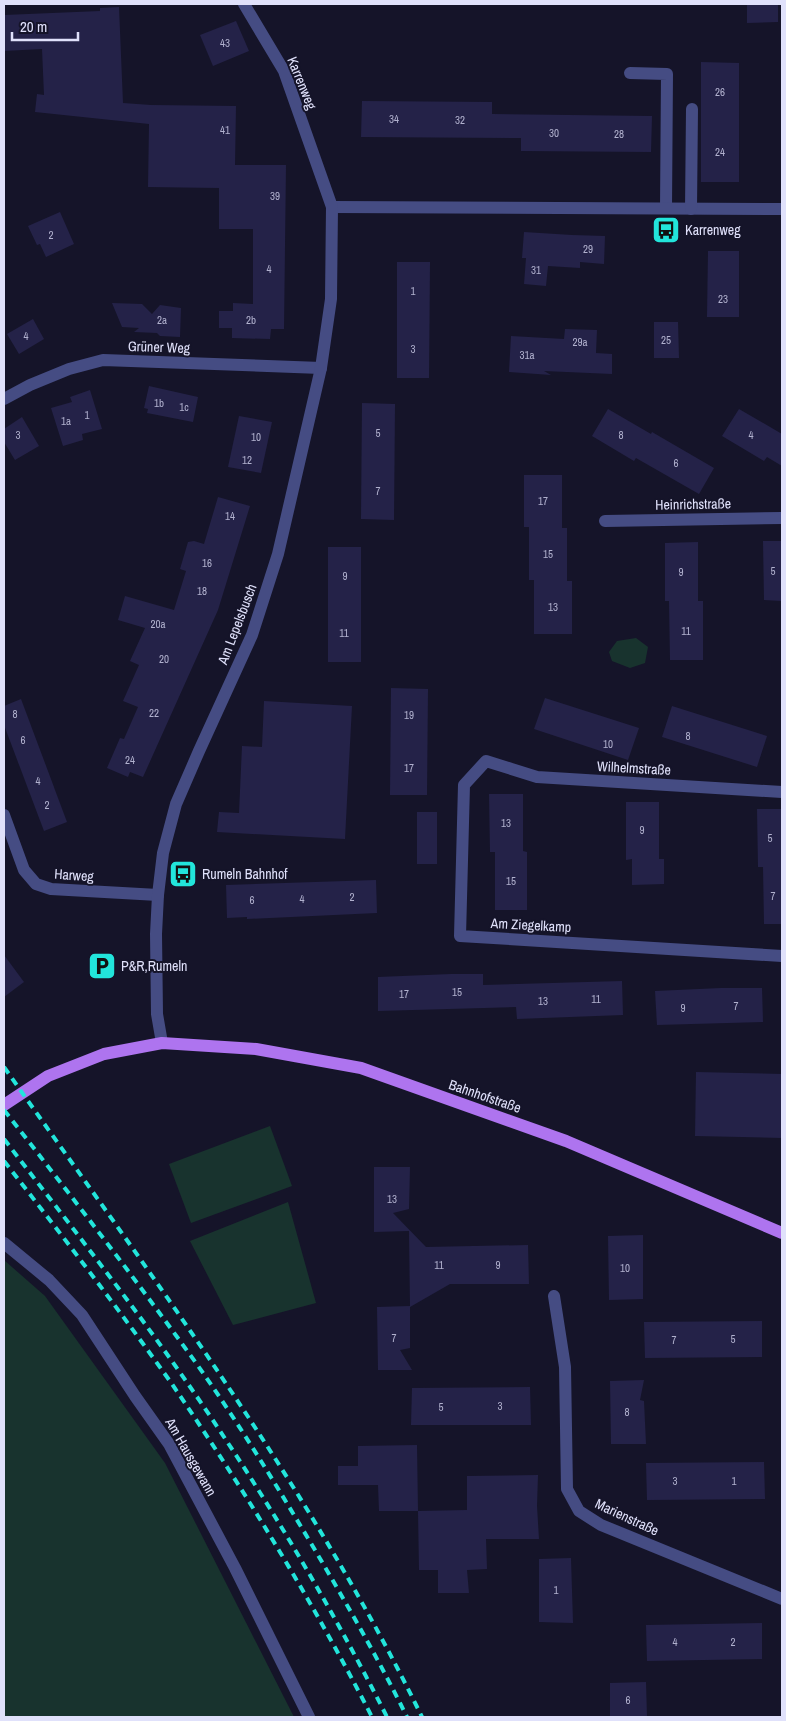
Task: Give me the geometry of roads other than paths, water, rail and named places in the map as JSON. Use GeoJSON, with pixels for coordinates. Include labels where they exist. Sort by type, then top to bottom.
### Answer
{"type":"FeatureCollection","features":[{"type":"Feature","properties":{"kind":"main road","name":"Bahnhofstraße"},"geometry":{"type":"LineString","coordinates":[[4,1105],[48,1076],[104,1054],[162,1043],[256,1049],[361,1068],[566,1141],[782,1233]]}},
{"type":"Feature","properties":{"kind":"street","name":"Karrenweg"},"geometry":{"type":"LineString","coordinates":[[244,4],[284,71],[332,207]]}},
{"type":"Feature","properties":{"kind":"street"},"geometry":{"type":"LineString","coordinates":[[630,73],[667,74],[666,208]]}},
{"type":"Feature","properties":{"kind":"street"},"geometry":{"type":"LineString","coordinates":[[691,209],[692,109]]}},
{"type":"Feature","properties":{"kind":"street"},"geometry":{"type":"LineString","coordinates":[[332,207],[782,209]]}},
{"type":"Feature","properties":{"kind":"street","name":"Am Lepelsbusch"},"geometry":{"type":"LineString","coordinates":[[162,1043],[158,1014],[156,934],[163,853],[176,804],[252,635],[278,554],[321,368],[331,300],[332,207]]}},
{"type":"Feature","properties":{"kind":"street","name":"Grüner Weg"},"geometry":{"type":"LineString","coordinates":[[4,399],[69,368],[103,360],[321,368]]}},
{"type":"Feature","properties":{"kind":"street","name":"Heinrichstraße"},"geometry":{"type":"LineString","coordinates":[[605,521],[782,518]]}},
{"type":"Feature","properties":{"kind":"street","name":"Wilhelmstraße"},"geometry":{"type":"LineString","coordinates":[[486,761],[537,777],[782,792]]}},
{"type":"Feature","properties":{"kind":"street","name":"Am Ziegelkamp"},"geometry":{"type":"LineString","coordinates":[[486,761],[464,785],[460,936],[782,956]]}},
{"type":"Feature","properties":{"kind":"street","name":"Harweg"},"geometry":{"type":"LineString","coordinates":[[4,815],[24,870],[36,884],[51,889],[158,895]]}},
{"type":"Feature","properties":{"kind":"street","name":"Am Hausgewann"},"geometry":{"type":"LineString","coordinates":[[4,1243],[49,1280],[82,1315],[169,1444],[235,1568],[309,1717]]}},
{"type":"Feature","properties":{"kind":"street","name":"Marienstraße"},"geometry":{"type":"LineString","coordinates":[[554,1296],[564,1366],[567,1489],[579,1511],[601,1525],[782,1599]]}},
{"type":"Feature","properties":{"kind":"railway"},"geometry":{"type":"LineString","coordinates":[[4,1067],[172,1304],[279,1465],[330,1547],[378,1631],[422,1717]]}},
{"type":"Feature","properties":{"kind":"railway"},"geometry":{"type":"LineString","coordinates":[[4,1110],[149,1299],[227,1408],[324,1566],[373,1651],[407,1717]]}},
{"type":"Feature","properties":{"kind":"railway"},"geometry":{"type":"LineString","coordinates":[[4,1139],[146,1325],[226,1440],[311,1576],[387,1717]]}},
{"type":"Feature","properties":{"kind":"railway"},"geometry":{"type":"LineString","coordinates":[[4,1161],[131,1327],[199,1424],[252,1506],[302,1589],[372,1717]]}},
{"type":"Feature","properties":{"kind":"place","name":"Karrenweg"},"geometry":{"type":"Point","coordinates":[666,230]}},
{"type":"Feature","properties":{"kind":"place","name":"Rumeln Bahnhof"},"geometry":{"type":"Point","coordinates":[183,874]}},
{"type":"Feature","properties":{"kind":"place","name":"P&R,Rumeln"},"geometry":{"type":"Point","coordinates":[102,966]}}]}
